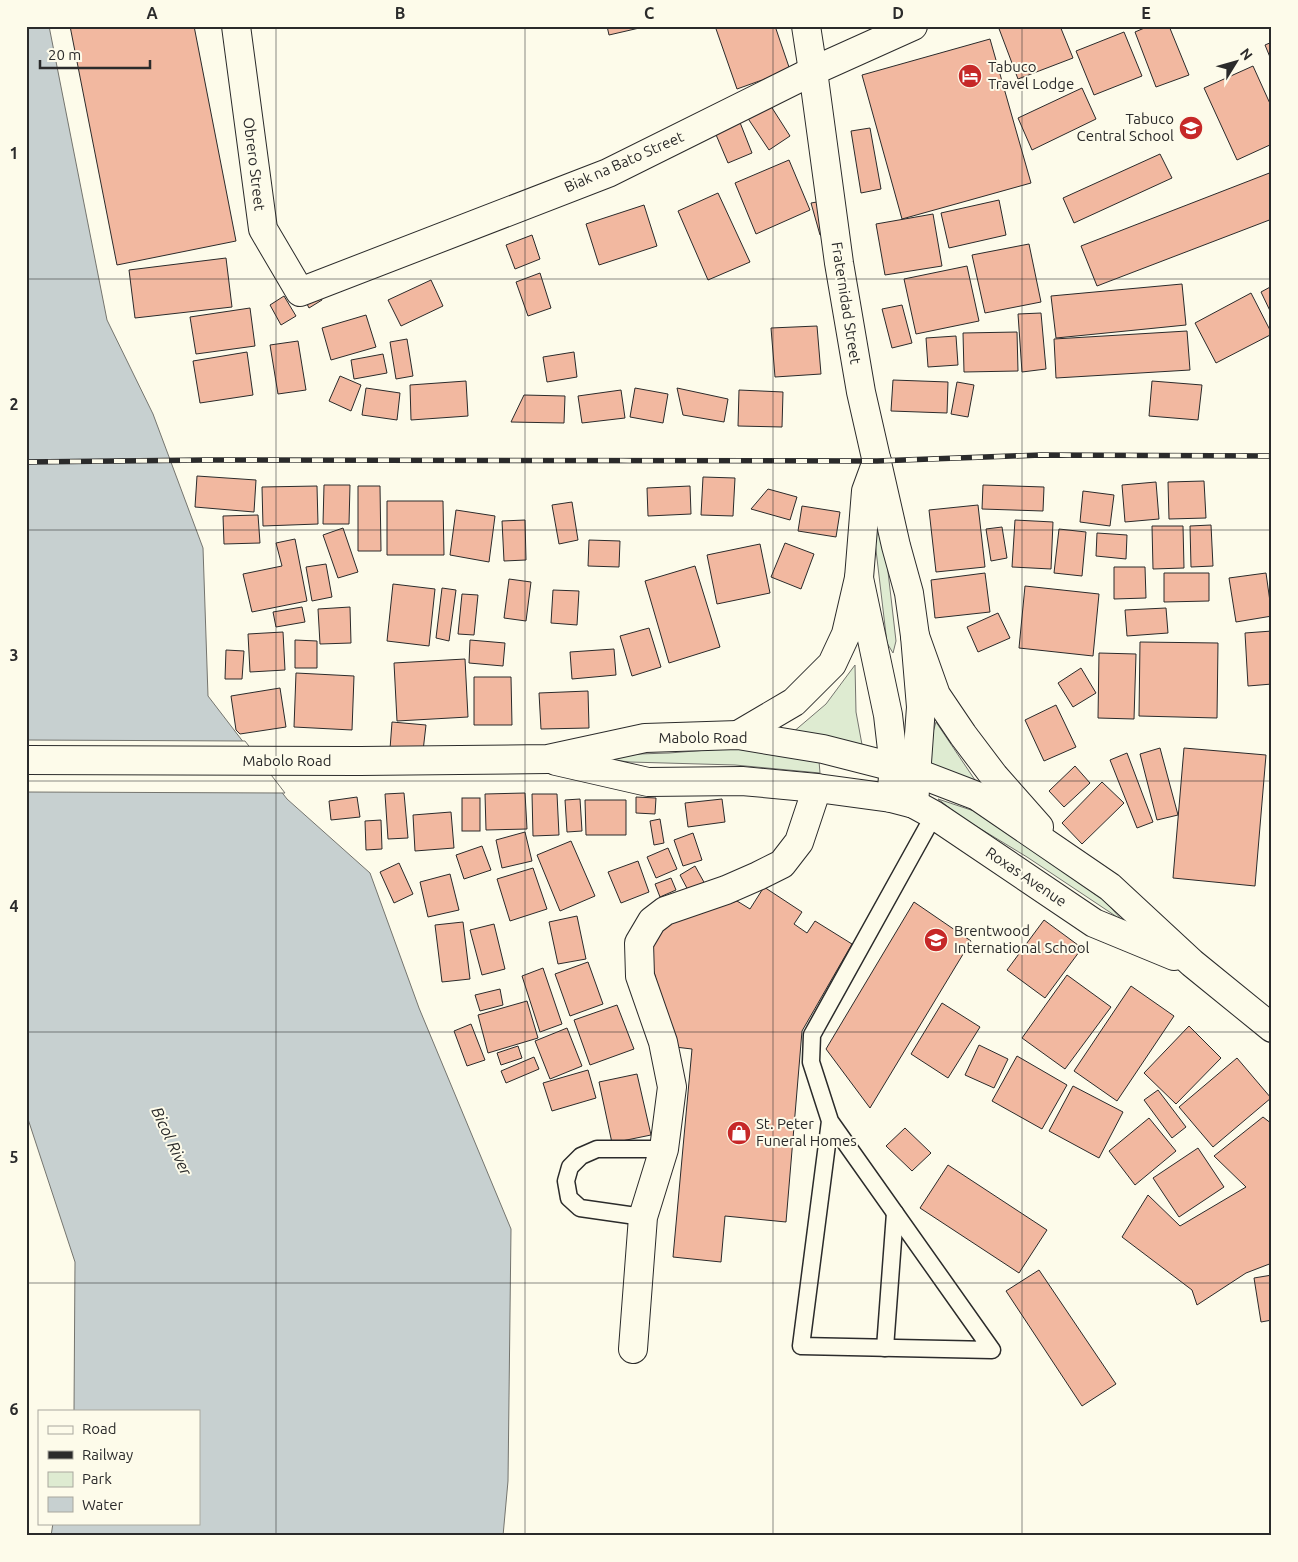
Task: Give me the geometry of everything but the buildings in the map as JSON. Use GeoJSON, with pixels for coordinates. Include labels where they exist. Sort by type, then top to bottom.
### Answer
{"type":"FeatureCollection","features":[{"type":"Feature","properties":{"kind":"main road","name":"Obrero Street"},"geometry":{"type":"LineString","coordinates":[[236,26],[263,229],[300,292]]}},
{"type":"Feature","properties":{"kind":"main road","name":"Fraternidad Street"},"geometry":{"type":"LineString","coordinates":[[806,26],[839,263],[861,392],[909,593],[915,636]]}},
{"type":"Feature","properties":{"kind":"main road","name":"Biak na Bato Street"},"geometry":{"type":"LineString","coordinates":[[300,292],[608,173],[813,71],[913,26]]}},
{"type":"Feature","properties":{"kind":"main road"},"geometry":{"type":"LineString","coordinates":[[738,735],[794,702],[832,664],[846,634],[859,578],[866,491],[876,460]]}},
{"type":"Feature","properties":{"kind":"main road"},"geometry":{"type":"LineString","coordinates":[[859,578],[913,806]]}},
{"type":"Feature","properties":{"kind":"main road"},"geometry":{"type":"LineString","coordinates":[[906,770],[921,707],[915,636]]}},
{"type":"Feature","properties":{"kind":"main road"},"geometry":{"type":"LineString","coordinates":[[915,636],[936,695],[963,736],[994,776],[1068,860]]}},
{"type":"Feature","properties":{"kind":"main road","name":"Mabolo Road"},"geometry":{"type":"LineString","coordinates":[[26,760],[360,761],[548,758],[645,738],[738,735],[823,749],[906,770]]}},
{"type":"Feature","properties":{"kind":"main road","name":"Mabolo Road"},"geometry":{"type":"LineString","coordinates":[[548,758],[648,782],[742,782],[817,788],[913,806]]}},
{"type":"Feature","properties":{"kind":"main road","name":"Roxas Avenue"},"geometry":{"type":"LineString","coordinates":[[906,770],[977,796],[1110,887],[1192,963],[1272,1028]]}},
{"type":"Feature","properties":{"kind":"main road"},"geometry":{"type":"LineString","coordinates":[[633,1349],[643,1218],[664,1149],[672,1087],[663,1042],[640,976],[638,943],[652,921],[665,911],[726,890],[782,864],[799,842],[817,788]]}},
{"type":"Feature","properties":{"kind":"main road","name":"Roxas Avenue"},"geometry":{"type":"LineString","coordinates":[[913,806],[1094,923],[1192,963]]}},
{"type":"Feature","properties":{"kind":"lane"},"geometry":{"type":"LineString","coordinates":[[830,1121],[801,1346],[992,1350],[830,1121],[811,1062],[812,1035],[913,806]]}},
{"type":"Feature","properties":{"kind":"lane"},"geometry":{"type":"LineString","coordinates":[[643,1218],[580,1208],[569,1198],[566,1181],[570,1167],[581,1156],[597,1149],[664,1149]]}},
{"type":"Feature","properties":{"kind":"lane"},"geometry":{"type":"LineString","coordinates":[[885,1348],[895,1212]]}},
{"type":"Feature","properties":{"kind":"green space"},"geometry":{"type":"Polygon","coordinates":[[[871,508],[881,511],[896,641],[893,653],[887,643],[871,508]]]}},
{"type":"Feature","properties":{"kind":"green space"},"geometry":{"type":"Polygon","coordinates":[[[855,665],[856,712],[863,750],[792,733],[826,704],[855,665]]]}},
{"type":"Feature","properties":{"kind":"green space"},"geometry":{"type":"Polygon","coordinates":[[[936,722],[977,783],[924,763],[936,722]]]}},
{"type":"Feature","properties":{"kind":"green space"},"geometry":{"type":"Polygon","coordinates":[[[734,748],[819,761],[820,773],[735,765],[630,762],[578,756],[669,753],[734,748]]]}},
{"type":"Feature","properties":{"kind":"green space"},"geometry":{"type":"Polygon","coordinates":[[[938,799],[974,811],[1102,898],[1123,921],[1027,857],[961,817],[938,799]]]}},
{"type":"Feature","properties":{"kind":"water","name":"Bicol River"},"geometry":{"type":"Polygon","coordinates":[[[26,26],[49,26],[107,320],[153,414],[203,548],[208,696],[287,799],[370,873],[419,1008],[511,1229],[508,1481],[503,1536],[51,1536],[53,1524],[200,1524],[200,1410],[74,1410],[75,1262],[26,1113],[26,26]]]}},
{"type":"Feature","properties":{"kind":"pier"},"geometry":{"type":"Polygon","coordinates":[[[26,740],[245,741],[285,793],[26,792],[26,740]]]}},
{"type":"Feature","properties":{"kind":"railway"},"geometry":{"type":"LineString","coordinates":[[26,462],[206,460],[877,461],[1041,455],[1272,456]]}},
{"type":"Feature","properties":{"kind":"place","name":"Tabuco Travel Lodge"},"geometry":{"type":"Point","coordinates":[970,76]}},
{"type":"Feature","properties":{"kind":"place","name":"Tabuco Central School"},"geometry":{"type":"Point","coordinates":[1191,128]}},
{"type":"Feature","properties":{"kind":"place","name":"Brentwood International School"},"geometry":{"type":"Point","coordinates":[936,940]}},
{"type":"Feature","properties":{"kind":"place","name":"St. Peter Funeral Homes"},"geometry":{"type":"Point","coordinates":[739,1133]}}]}
